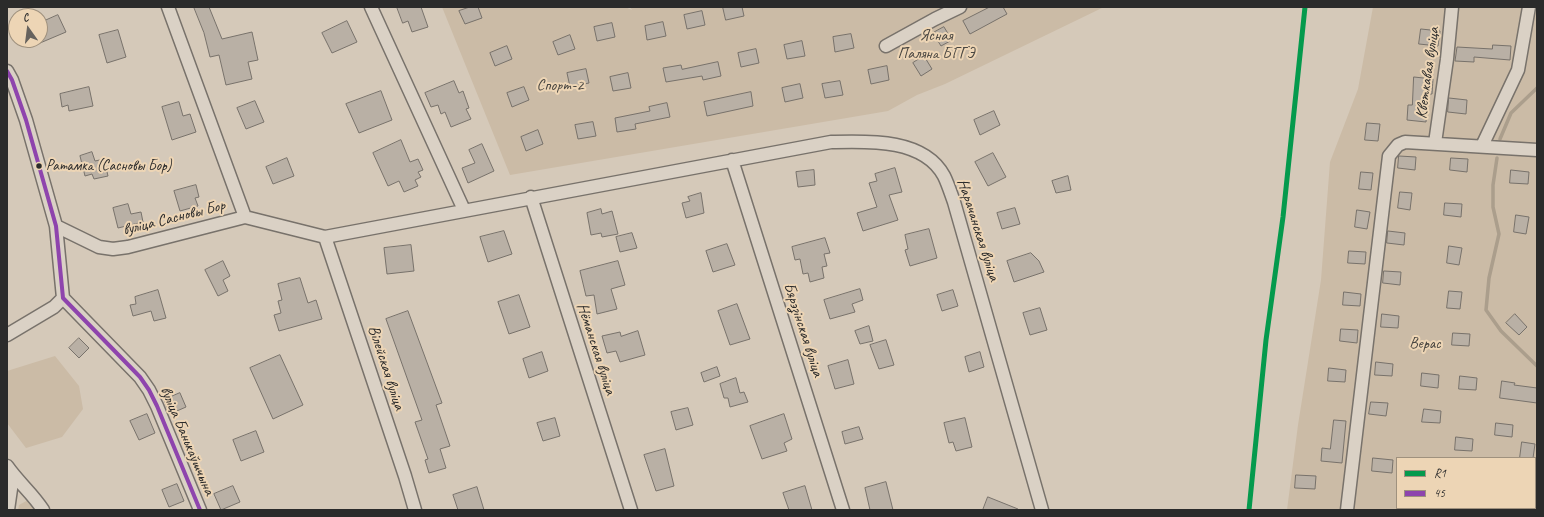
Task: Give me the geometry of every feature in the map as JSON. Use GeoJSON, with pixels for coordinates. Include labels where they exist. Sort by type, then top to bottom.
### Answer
{"type":"FeatureCollection","features":[{"type":"Feature","properties":{"kind":"street","name":"вуліца Сасновы Бор"},"geometry":{"type":"LineString","coordinates":[[56,226],[99,247],[113,249],[128,247],[245,217],[168,7]]}},
{"type":"Feature","properties":{"kind":"street"},"geometry":{"type":"LineString","coordinates":[[371,7],[464,210]]}},
{"type":"Feature","properties":{"kind":"street"},"geometry":{"type":"LineString","coordinates":[[886,46],[960,7]]}},
{"type":"Feature","properties":{"kind":"street","name":"Кветкавая вуліца"},"geometry":{"type":"LineString","coordinates":[[1434,143],[1447,59],[1452,7]]}},
{"type":"Feature","properties":{"kind":"street"},"geometry":{"type":"LineString","coordinates":[[1482,146],[1518,70],[1529,7]]}},
{"type":"Feature","properties":{"kind":"street"},"geometry":{"type":"LineString","coordinates":[[7,71],[12,80],[26,120],[56,226],[63,298],[54,307],[7,335]]}},
{"type":"Feature","properties":{"kind":"street","name":"Нарачанская вуліца"},"geometry":{"type":"LineString","coordinates":[[326,237],[531,197],[831,142],[887,143],[904,146],[928,157],[943,175],[954,202],[1042,510]]}},
{"type":"Feature","properties":{"kind":"street"},"geometry":{"type":"LineString","coordinates":[[1346,510],[1389,156],[1398,145],[1405,142],[1537,150]]}},
{"type":"Feature","properties":{"kind":"street","name":"Бярэзінская вуліца"},"geometry":{"type":"LineString","coordinates":[[732,160],[843,510]]}},
{"type":"Feature","properties":{"kind":"street","name":"Нёманская вуліца"},"geometry":{"type":"LineString","coordinates":[[531,197],[631,510]]}},
{"type":"Feature","properties":{"kind":"street"},"geometry":{"type":"LineString","coordinates":[[245,217],[326,237]]}},
{"type":"Feature","properties":{"kind":"street","name":"Вілейская вуліца"},"geometry":{"type":"LineString","coordinates":[[326,237],[415,510]]}},
{"type":"Feature","properties":{"kind":"street","name":"вуліца Банькаўшчына"},"geometry":{"type":"LineString","coordinates":[[63,298],[130,367],[149,390],[200,510]]}},
{"type":"Feature","properties":{"kind":"street"},"geometry":{"type":"LineString","coordinates":[[8,510],[10,470]]}},
{"type":"Feature","properties":{"kind":"street"},"geometry":{"type":"LineString","coordinates":[[10,470],[43,510]]}},
{"type":"Feature","properties":{"kind":"green space","name":"Спорт-2"},"geometry":{"type":"Polygon","coordinates":[[[442,7],[625,7],[632,10],[630,7],[1104,7],[945,84],[917,95],[888,111],[510,175],[442,7]]]}},
{"type":"Feature","properties":{"kind":"green space","name":"Верас"},"geometry":{"type":"Polygon","coordinates":[[[1373,7],[1537,7],[1537,510],[1287,510],[1298,425],[1321,280],[1330,162],[1358,89],[1373,7]]]}},
{"type":"Feature","properties":{"kind":"green space"},"geometry":{"type":"Polygon","coordinates":[[[55,356],[79,386],[83,409],[62,437],[26,448],[7,423],[7,371],[55,356]]]}},
{"type":"Feature","properties":{"kind":"green space"},"geometry":{"type":"Polygon","coordinates":[[[30,499],[36,510],[18,510],[19,505],[30,499]]]}},
{"type":"Feature","properties":{"kind":"building"},"geometry":{"type":"Polygon","coordinates":[[[194,7],[209,7],[222,39],[252,32],[258,60],[248,62],[252,79],[226,85],[219,55],[210,57],[204,33],[194,7]]]}},
{"type":"Feature","properties":{"kind":"building"},"geometry":{"type":"Polygon","coordinates":[[[397,7],[421,7],[428,27],[412,32],[408,21],[403,23],[397,7]]]}},
{"type":"Feature","properties":{"kind":"building"},"geometry":{"type":"Polygon","coordinates":[[[470,7],[478,7],[482,18],[465,24],[459,11],[470,7]]]}},
{"type":"Feature","properties":{"kind":"building"},"geometry":{"type":"Polygon","coordinates":[[[723,7],[742,7],[744,16],[726,20],[723,7]]]}},
{"type":"Feature","properties":{"kind":"building"},"geometry":{"type":"Polygon","coordinates":[[[990,7],[1003,7],[1007,14],[970,34],[963,21],[990,7]]]}},
{"type":"Feature","properties":{"kind":"building"},"geometry":{"type":"Polygon","coordinates":[[[702,11],[705,25],[687,29],[684,15],[702,11]]]}},
{"type":"Feature","properties":{"kind":"building"},"geometry":{"type":"Polygon","coordinates":[[[58,15],[66,32],[48,40],[48,19],[58,15]]]}},
{"type":"Feature","properties":{"kind":"building"},"geometry":{"type":"Polygon","coordinates":[[[347,21],[357,42],[332,53],[322,33],[347,21]]]}},
{"type":"Feature","properties":{"kind":"building"},"geometry":{"type":"Polygon","coordinates":[[[663,22],[666,36],[647,40],[645,26],[663,22]]]}},
{"type":"Feature","properties":{"kind":"building"},"geometry":{"type":"Polygon","coordinates":[[[612,23],[615,37],[597,41],[594,27],[612,23]]]}},
{"type":"Feature","properties":{"kind":"building"},"geometry":{"type":"Polygon","coordinates":[[[944,27],[952,40],[941,46],[933,33],[944,27]]]}},
{"type":"Feature","properties":{"kind":"building"},"geometry":{"type":"Polygon","coordinates":[[[1421,29],[1440,31],[1438,46],[1419,44],[1421,29]]]}},
{"type":"Feature","properties":{"kind":"building"},"geometry":{"type":"Polygon","coordinates":[[[118,30],[126,57],[107,63],[99,35],[118,30]]]}},
{"type":"Feature","properties":{"kind":"building"},"geometry":{"type":"Polygon","coordinates":[[[851,34],[854,48],[835,52],[833,37],[851,34]]]}},
{"type":"Feature","properties":{"kind":"building"},"geometry":{"type":"Polygon","coordinates":[[[570,35],[575,49],[558,55],[553,42],[570,35]]]}},
{"type":"Feature","properties":{"kind":"building"},"geometry":{"type":"Polygon","coordinates":[[[802,41],[805,56],[787,59],[784,45],[802,41]]]}},
{"type":"Feature","properties":{"kind":"building"},"geometry":{"type":"Polygon","coordinates":[[[1493,45],[1511,46],[1510,60],[1474,57],[1474,62],[1455,61],[1457,47],[1492,49],[1493,45]]]}},
{"type":"Feature","properties":{"kind":"building"},"geometry":{"type":"Polygon","coordinates":[[[507,46],[512,59],[495,66],[490,53],[507,46]]]}},
{"type":"Feature","properties":{"kind":"building"},"geometry":{"type":"Polygon","coordinates":[[[756,49],[759,63],[741,67],[738,53],[756,49]]]}},
{"type":"Feature","properties":{"kind":"building"},"geometry":{"type":"Polygon","coordinates":[[[924,56],[932,69],[921,76],[913,63],[924,56]]]}},
{"type":"Feature","properties":{"kind":"building"},"geometry":{"type":"Polygon","coordinates":[[[718,62],[721,76],[703,80],[702,76],[666,82],[663,68],[681,65],[682,69],[718,62]]]}},
{"type":"Feature","properties":{"kind":"building"},"geometry":{"type":"Polygon","coordinates":[[[887,66],[889,80],[871,84],[868,70],[887,66]]]}},
{"type":"Feature","properties":{"kind":"building"},"geometry":{"type":"Polygon","coordinates":[[[586,69],[589,83],[570,87],[567,73],[586,69]]]}},
{"type":"Feature","properties":{"kind":"building"},"geometry":{"type":"Polygon","coordinates":[[[628,73],[631,88],[613,91],[610,77],[628,73]]]}},
{"type":"Feature","properties":{"kind":"building"},"geometry":{"type":"Polygon","coordinates":[[[1414,77],[1433,79],[1432,94],[1428,94],[1426,122],[1407,120],[1408,105],[1412,105],[1414,77]]]}},
{"type":"Feature","properties":{"kind":"building"},"geometry":{"type":"Polygon","coordinates":[[[454,81],[459,93],[463,91],[469,108],[466,109],[471,119],[451,127],[445,112],[441,114],[438,105],[431,107],[425,93],[454,81]]]}},
{"type":"Feature","properties":{"kind":"building"},"geometry":{"type":"Polygon","coordinates":[[[840,81],[843,95],[825,98],[822,84],[840,81]]]}},
{"type":"Feature","properties":{"kind":"building"},"geometry":{"type":"Polygon","coordinates":[[[800,84],[803,98],[785,102],[782,88],[800,84]]]}},
{"type":"Feature","properties":{"kind":"building"},"geometry":{"type":"Polygon","coordinates":[[[89,87],[93,106],[69,111],[68,105],[62,107],[60,94],[89,87]]]}},
{"type":"Feature","properties":{"kind":"building"},"geometry":{"type":"Polygon","coordinates":[[[524,87],[529,100],[512,107],[507,93],[524,87]]]}},
{"type":"Feature","properties":{"kind":"building"},"geometry":{"type":"Polygon","coordinates":[[[381,91],[392,120],[359,133],[346,104],[381,91]]]}},
{"type":"Feature","properties":{"kind":"building"},"geometry":{"type":"Polygon","coordinates":[[[751,92],[753,106],[707,116],[704,102],[751,92]]]}},
{"type":"Feature","properties":{"kind":"building"},"geometry":{"type":"Polygon","coordinates":[[[1449,98],[1467,100],[1466,114],[1448,112],[1449,98]]]}},
{"type":"Feature","properties":{"kind":"building"},"geometry":{"type":"Polygon","coordinates":[[[255,101],[264,122],[246,129],[237,108],[255,101]]]}},
{"type":"Feature","properties":{"kind":"building"},"geometry":{"type":"Polygon","coordinates":[[[179,102],[183,116],[190,114],[196,132],[172,140],[162,107],[179,102]]]}},
{"type":"Feature","properties":{"kind":"building"},"geometry":{"type":"Polygon","coordinates":[[[667,103],[670,117],[635,124],[636,129],[617,132],[615,118],[650,111],[649,107],[667,103]]]}},
{"type":"Feature","properties":{"kind":"building"},"geometry":{"type":"Polygon","coordinates":[[[994,111],[1000,125],[980,135],[974,120],[994,111]]]}},
{"type":"Feature","properties":{"kind":"building"},"geometry":{"type":"Polygon","coordinates":[[[593,122],[596,136],[578,139],[575,125],[593,122]]]}},
{"type":"Feature","properties":{"kind":"building"},"geometry":{"type":"Polygon","coordinates":[[[1367,123],[1380,124],[1378,141],[1365,140],[1367,123]]]}},
{"type":"Feature","properties":{"kind":"building"},"geometry":{"type":"Polygon","coordinates":[[[538,130],[543,144],[526,151],[521,137],[538,130]]]}},
{"type":"Feature","properties":{"kind":"building"},"geometry":{"type":"Polygon","coordinates":[[[401,140],[410,162],[418,159],[423,170],[418,172],[421,177],[415,180],[418,186],[404,192],[399,181],[388,186],[373,153],[401,140]]]}},
{"type":"Feature","properties":{"kind":"building"},"geometry":{"type":"Polygon","coordinates":[[[482,144],[494,171],[468,183],[462,168],[475,163],[469,150],[482,144]]]}},
{"type":"Feature","properties":{"kind":"building"},"geometry":{"type":"Polygon","coordinates":[[[92,152],[95,161],[104,159],[108,176],[94,179],[92,174],[85,176],[80,156],[92,152]]]}},
{"type":"Feature","properties":{"kind":"building"},"geometry":{"type":"Polygon","coordinates":[[[993,153],[1006,177],[988,186],[975,162],[993,153]]]}},
{"type":"Feature","properties":{"kind":"building"},"geometry":{"type":"Polygon","coordinates":[[[1399,156],[1416,157],[1415,170],[1398,168],[1399,156]]]}},
{"type":"Feature","properties":{"kind":"building"},"geometry":{"type":"Polygon","coordinates":[[[287,158],[294,176],[273,184],[266,167],[287,158]]]}},
{"type":"Feature","properties":{"kind":"building"},"geometry":{"type":"Polygon","coordinates":[[[1451,158],[1468,159],[1467,172],[1450,170],[1451,158]]]}},
{"type":"Feature","properties":{"kind":"building"},"geometry":{"type":"Polygon","coordinates":[[[895,168],[902,192],[889,195],[898,220],[863,231],[857,213],[877,207],[869,183],[877,181],[875,174],[895,168]]]}},
{"type":"Feature","properties":{"kind":"building"},"geometry":{"type":"Polygon","coordinates":[[[814,170],[815,185],[798,187],[796,172],[814,170]]]}},
{"type":"Feature","properties":{"kind":"building"},"geometry":{"type":"Polygon","coordinates":[[[1511,170],[1529,172],[1528,184],[1510,183],[1511,170]]]}},
{"type":"Feature","properties":{"kind":"building"},"geometry":{"type":"Polygon","coordinates":[[[1361,172],[1373,173],[1371,190],[1359,189],[1361,172]]]}},
{"type":"Feature","properties":{"kind":"building"},"geometry":{"type":"Polygon","coordinates":[[[1068,176],[1071,190],[1056,193],[1052,181],[1068,176]]]}},
{"type":"Feature","properties":{"kind":"building"},"geometry":{"type":"Polygon","coordinates":[[[196,185],[199,197],[195,198],[198,206],[180,211],[174,191],[196,185]]]}},
{"type":"Feature","properties":{"kind":"building"},"geometry":{"type":"Polygon","coordinates":[[[1400,192],[1412,193],[1410,210],[1398,208],[1400,192]]]}},
{"type":"Feature","properties":{"kind":"building"},"geometry":{"type":"Polygon","coordinates":[[[701,193],[704,213],[686,218],[682,203],[690,201],[688,197],[701,193]]]}},
{"type":"Feature","properties":{"kind":"building"},"geometry":{"type":"Polygon","coordinates":[[[1445,203],[1462,204],[1461,217],[1444,215],[1445,203]]]}},
{"type":"Feature","properties":{"kind":"building"},"geometry":{"type":"Polygon","coordinates":[[[128,204],[131,214],[141,212],[143,222],[118,228],[113,208],[128,204]]]}},
{"type":"Feature","properties":{"kind":"building"},"geometry":{"type":"Polygon","coordinates":[[[1015,208],[1020,224],[1002,229],[997,213],[1015,208]]]}},
{"type":"Feature","properties":{"kind":"building"},"geometry":{"type":"Polygon","coordinates":[[[601,209],[602,214],[612,211],[618,234],[602,237],[601,233],[591,235],[587,213],[601,209]]]}},
{"type":"Feature","properties":{"kind":"building"},"geometry":{"type":"Polygon","coordinates":[[[1357,210],[1370,212],[1367,229],[1355,227],[1357,210]]]}},
{"type":"Feature","properties":{"kind":"building"},"geometry":{"type":"Polygon","coordinates":[[[1516,215],[1529,217],[1526,234],[1514,232],[1516,215]]]}},
{"type":"Feature","properties":{"kind":"building"},"geometry":{"type":"Polygon","coordinates":[[[929,229],[937,258],[910,266],[905,250],[908,249],[905,235],[929,229]]]}},
{"type":"Feature","properties":{"kind":"building"},"geometry":{"type":"Polygon","coordinates":[[[504,231],[512,254],[488,262],[480,237],[504,231]]]}},
{"type":"Feature","properties":{"kind":"building"},"geometry":{"type":"Polygon","coordinates":[[[1388,231],[1405,233],[1404,245],[1387,243],[1388,231]]]}},
{"type":"Feature","properties":{"kind":"building"},"geometry":{"type":"Polygon","coordinates":[[[632,233],[637,248],[620,252],[616,237],[632,233]]]}},
{"type":"Feature","properties":{"kind":"building"},"geometry":{"type":"Polygon","coordinates":[[[825,238],[830,253],[824,254],[827,266],[822,267],[824,278],[810,282],[808,273],[803,274],[800,259],[795,260],[792,247],[825,238]]]}},
{"type":"Feature","properties":{"kind":"building"},"geometry":{"type":"Polygon","coordinates":[[[727,244],[735,265],[713,272],[706,251],[727,244]]]}},
{"type":"Feature","properties":{"kind":"building"},"geometry":{"type":"Polygon","coordinates":[[[411,245],[414,271],[387,274],[384,248],[411,245]]]}},
{"type":"Feature","properties":{"kind":"building"},"geometry":{"type":"Polygon","coordinates":[[[1449,246],[1462,248],[1459,265],[1447,263],[1449,246]]]}},
{"type":"Feature","properties":{"kind":"building"},"geometry":{"type":"Polygon","coordinates":[[[1349,251],[1366,252],[1365,264],[1348,263],[1349,251]]]}},
{"type":"Feature","properties":{"kind":"building"},"geometry":{"type":"Polygon","coordinates":[[[1031,253],[1039,261],[1044,272],[1014,282],[1007,261],[1031,253]]]}},
{"type":"Feature","properties":{"kind":"building"},"geometry":{"type":"Polygon","coordinates":[[[223,261],[230,276],[223,280],[228,291],[218,296],[205,270],[223,261]]]}},
{"type":"Feature","properties":{"kind":"building"},"geometry":{"type":"Polygon","coordinates":[[[618,261],[625,285],[611,289],[617,309],[597,314],[594,295],[586,296],[580,271],[618,261]]]}},
{"type":"Feature","properties":{"kind":"building"},"geometry":{"type":"Polygon","coordinates":[[[1384,271],[1401,272],[1400,285],[1383,283],[1384,271]]]}},
{"type":"Feature","properties":{"kind":"building"},"geometry":{"type":"Polygon","coordinates":[[[300,278],[308,303],[316,300],[322,319],[279,331],[274,315],[281,313],[278,301],[282,300],[278,284],[300,278]]]}},
{"type":"Feature","properties":{"kind":"building"},"geometry":{"type":"Polygon","coordinates":[[[860,289],[863,300],[852,304],[855,312],[830,319],[824,300],[860,289]]]}},
{"type":"Feature","properties":{"kind":"building"},"geometry":{"type":"Polygon","coordinates":[[[158,290],[166,318],[154,321],[151,311],[133,316],[130,305],[136,304],[135,297],[158,290]]]}},
{"type":"Feature","properties":{"kind":"building"},"geometry":{"type":"Polygon","coordinates":[[[953,290],[958,306],[942,311],[937,295],[953,290]]]}},
{"type":"Feature","properties":{"kind":"building"},"geometry":{"type":"Polygon","coordinates":[[[1449,291],[1462,292],[1460,309],[1447,308],[1449,291]]]}},
{"type":"Feature","properties":{"kind":"building"},"geometry":{"type":"Polygon","coordinates":[[[1344,292],[1361,294],[1360,306],[1343,305],[1344,292]]]}},
{"type":"Feature","properties":{"kind":"building"},"geometry":{"type":"Polygon","coordinates":[[[519,295],[530,327],[509,334],[498,302],[519,295]]]}},
{"type":"Feature","properties":{"kind":"building"},"geometry":{"type":"Polygon","coordinates":[[[737,304],[750,339],[730,345],[718,311],[737,304]]]}},
{"type":"Feature","properties":{"kind":"building"},"geometry":{"type":"Polygon","coordinates":[[[1040,308],[1047,330],[1030,335],[1023,313],[1040,308]]]}},
{"type":"Feature","properties":{"kind":"building"},"geometry":{"type":"Polygon","coordinates":[[[408,311],[442,403],[436,405],[450,446],[440,449],[446,468],[429,473],[425,460],[428,459],[415,422],[422,420],[386,319],[408,311]]]}},
{"type":"Feature","properties":{"kind":"building"},"geometry":{"type":"Polygon","coordinates":[[[1382,314],[1399,316],[1398,328],[1381,327],[1382,314]]]}},
{"type":"Feature","properties":{"kind":"building"},"geometry":{"type":"Polygon","coordinates":[[[1515,314],[1527,327],[1519,335],[1506,323],[1515,314]]]}},
{"type":"Feature","properties":{"kind":"building"},"geometry":{"type":"Polygon","coordinates":[[[869,326],[873,341],[860,344],[855,331],[869,326]]]}},
{"type":"Feature","properties":{"kind":"building"},"geometry":{"type":"Polygon","coordinates":[[[1341,329],[1358,330],[1357,343],[1340,341],[1341,329]]]}},
{"type":"Feature","properties":{"kind":"building"},"geometry":{"type":"Polygon","coordinates":[[[638,331],[645,355],[620,362],[616,351],[607,353],[602,336],[620,332],[621,336],[638,331]]]}},
{"type":"Feature","properties":{"kind":"building"},"geometry":{"type":"Polygon","coordinates":[[[1453,333],[1470,334],[1469,346],[1452,345],[1453,333]]]}},
{"type":"Feature","properties":{"kind":"building"},"geometry":{"type":"Polygon","coordinates":[[[79,338],[89,348],[79,358],[69,348],[79,338]]]}},
{"type":"Feature","properties":{"kind":"building"},"geometry":{"type":"Polygon","coordinates":[[[886,340],[894,365],[879,369],[870,345],[886,340]]]}},
{"type":"Feature","properties":{"kind":"building"},"geometry":{"type":"Polygon","coordinates":[[[542,352],[548,371],[529,378],[523,359],[542,352]]]}},
{"type":"Feature","properties":{"kind":"building"},"geometry":{"type":"Polygon","coordinates":[[[980,352],[984,367],[969,372],[965,357],[980,352]]]}},
{"type":"Feature","properties":{"kind":"building"},"geometry":{"type":"Polygon","coordinates":[[[280,355],[303,405],[273,419],[250,368],[280,355]]]}},
{"type":"Feature","properties":{"kind":"building"},"geometry":{"type":"Polygon","coordinates":[[[848,360],[854,384],[835,389],[828,366],[848,360]]]}},
{"type":"Feature","properties":{"kind":"building"},"geometry":{"type":"Polygon","coordinates":[[[1376,362],[1393,364],[1392,376],[1375,375],[1376,362]]]}},
{"type":"Feature","properties":{"kind":"building"},"geometry":{"type":"Polygon","coordinates":[[[717,367],[720,376],[704,382],[701,373],[717,367]]]}},
{"type":"Feature","properties":{"kind":"building"},"geometry":{"type":"Polygon","coordinates":[[[1329,368],[1346,370],[1345,382],[1328,381],[1329,368]]]}},
{"type":"Feature","properties":{"kind":"building"},"geometry":{"type":"Polygon","coordinates":[[[1422,373],[1439,375],[1438,388],[1421,386],[1422,373]]]}},
{"type":"Feature","properties":{"kind":"building"},"geometry":{"type":"Polygon","coordinates":[[[1460,376],[1477,378],[1476,390],[1459,389],[1460,376]]]}},
{"type":"Feature","properties":{"kind":"building"},"geometry":{"type":"Polygon","coordinates":[[[736,378],[740,393],[744,392],[748,402],[730,407],[728,398],[724,398],[720,384],[736,378]]]}},
{"type":"Feature","properties":{"kind":"building"},"geometry":{"type":"Polygon","coordinates":[[[1502,381],[1515,383],[1514,385],[1537,388],[1537,403],[1500,398],[1502,381]]]}},
{"type":"Feature","properties":{"kind":"building"},"geometry":{"type":"Polygon","coordinates":[[[180,393],[186,407],[170,414],[164,400],[180,393]]]}},
{"type":"Feature","properties":{"kind":"building"},"geometry":{"type":"Polygon","coordinates":[[[1371,402],[1388,403],[1386,416],[1369,414],[1371,402]]]}},
{"type":"Feature","properties":{"kind":"building"},"geometry":{"type":"Polygon","coordinates":[[[688,408],[693,425],[676,430],[671,412],[688,408]]]}},
{"type":"Feature","properties":{"kind":"building"},"geometry":{"type":"Polygon","coordinates":[[[1424,409],[1441,411],[1440,423],[1422,422],[1424,409]]]}},
{"type":"Feature","properties":{"kind":"building"},"geometry":{"type":"Polygon","coordinates":[[[147,414],[155,433],[139,440],[130,421],[147,414]]]}},
{"type":"Feature","properties":{"kind":"building"},"geometry":{"type":"Polygon","coordinates":[[[784,414],[792,439],[784,443],[787,451],[762,459],[750,426],[784,414]]]}},
{"type":"Feature","properties":{"kind":"building"},"geometry":{"type":"Polygon","coordinates":[[[555,418],[560,436],[543,441],[537,423],[555,418]]]}},
{"type":"Feature","properties":{"kind":"building"},"geometry":{"type":"Polygon","coordinates":[[[965,418],[972,447],[956,451],[953,442],[949,443],[944,423],[965,418]]]}},
{"type":"Feature","properties":{"kind":"building"},"geometry":{"type":"Polygon","coordinates":[[[1334,420],[1346,421],[1342,463],[1321,461],[1322,448],[1330,449],[1334,420]]]}},
{"type":"Feature","properties":{"kind":"building"},"geometry":{"type":"Polygon","coordinates":[[[1496,423],[1513,425],[1512,437],[1495,435],[1496,423]]]}},
{"type":"Feature","properties":{"kind":"building"},"geometry":{"type":"Polygon","coordinates":[[[859,427],[863,439],[845,444],[842,432],[859,427]]]}},
{"type":"Feature","properties":{"kind":"building"},"geometry":{"type":"Polygon","coordinates":[[[256,431],[264,452],[241,461],[233,440],[256,431]]]}},
{"type":"Feature","properties":{"kind":"building"},"geometry":{"type":"Polygon","coordinates":[[[1456,437],[1473,439],[1472,451],[1455,450],[1456,437]]]}},
{"type":"Feature","properties":{"kind":"building"},"geometry":{"type":"Polygon","coordinates":[[[1522,442],[1535,444],[1533,457],[1520,457],[1522,442]]]}},
{"type":"Feature","properties":{"kind":"building"},"geometry":{"type":"Polygon","coordinates":[[[665,449],[674,486],[656,491],[644,455],[665,449]]]}},
{"type":"Feature","properties":{"kind":"building"},"geometry":{"type":"Polygon","coordinates":[[[1373,458],[1393,460],[1392,473],[1372,471],[1373,458]]]}},
{"type":"Feature","properties":{"kind":"building"},"geometry":{"type":"Polygon","coordinates":[[[1296,475],[1316,476],[1315,489],[1295,488],[1296,475]]]}},
{"type":"Feature","properties":{"kind":"building"},"geometry":{"type":"Polygon","coordinates":[[[886,482],[893,510],[870,510],[865,488],[886,482]]]}},
{"type":"Feature","properties":{"kind":"building"},"geometry":{"type":"Polygon","coordinates":[[[177,484],[184,501],[169,507],[162,490],[177,484]]]}},
{"type":"Feature","properties":{"kind":"building"},"geometry":{"type":"Polygon","coordinates":[[[233,486],[240,502],[221,510],[214,494],[233,486]]]}},
{"type":"Feature","properties":{"kind":"building"},"geometry":{"type":"Polygon","coordinates":[[[805,486],[812,510],[789,510],[783,493],[805,486]]]}},
{"type":"Feature","properties":{"kind":"building"},"geometry":{"type":"Polygon","coordinates":[[[477,487],[484,510],[458,510],[453,495],[477,487]]]}},
{"type":"Feature","properties":{"kind":"building"},"geometry":{"type":"Polygon","coordinates":[[[988,497],[1018,509],[1018,510],[983,510],[988,497]]]}},
{"type":"Feature","properties":{"kind":"waterway"},"geometry":{"type":"LineString","coordinates":[[1500,139],[1511,113],[1537,88]]}},
{"type":"Feature","properties":{"kind":"waterway"},"geometry":{"type":"LineString","coordinates":[[1497,158],[1493,185],[1493,207],[1499,234],[1489,278],[1486,310],[1501,331],[1537,366]]}},
{"type":"Feature","properties":{"kind":"transit line","name":"R1"},"geometry":{"type":"LineString","coordinates":[[1249,510],[1266,340],[1283,217],[1305,7]]}},
{"type":"Feature","properties":{"kind":"transit line","name":"45"},"geometry":{"type":"LineString","coordinates":[[7,71],[12,80],[26,120],[56,226],[63,298],[140,377],[149,390],[200,510]]}},
{"type":"Feature","properties":{"kind":"place","name":"Ратамка (Сасновы Бор)"},"geometry":{"type":"Point","coordinates":[39,166]}},
{"type":"Feature","properties":{"kind":"park label","name":"Ясная Паляна БГГЭ"},"geometry":{"type":"Point","coordinates":[936,45]}}]}
